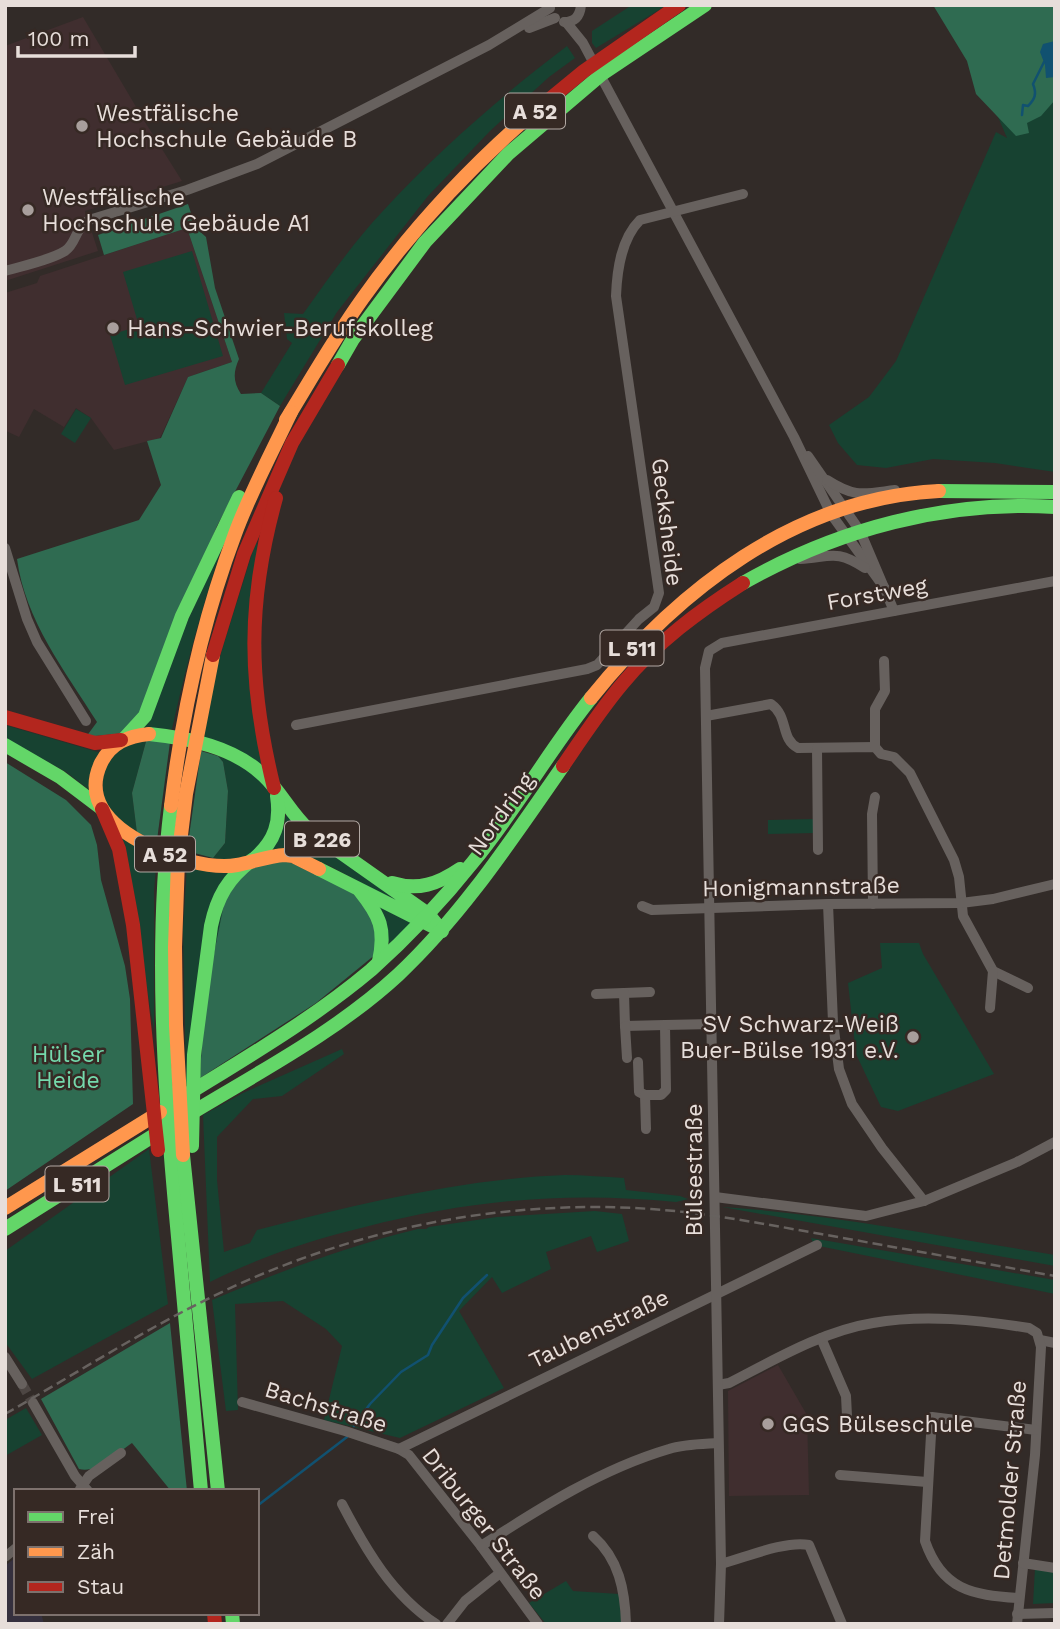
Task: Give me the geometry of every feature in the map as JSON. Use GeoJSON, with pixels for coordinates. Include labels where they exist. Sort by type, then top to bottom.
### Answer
{"type":"FeatureCollection","features":[{"type":"Feature","properties":{"kind":"main road","name":"A 52"},"geometry":{"type":"LineString","coordinates":[[201,1489],[165,1100],[164,860],[170,804],[191,679],[216,590],[248,502],[291,412],[363,298],[434,210],[524,120],[572,80],[679,5]]}},
{"type":"Feature","properties":{"kind":"main road","name":"A 52"},"geometry":{"type":"LineString","coordinates":[[218,1489],[178,1098],[177,866],[196,721],[212,653],[250,534],[298,431],[327,379],[374,307],[419,248],[486,174],[580,90],[705,5]]}},
{"type":"Feature","properties":{"kind":"main road"},"geometry":{"type":"LineString","coordinates":[[184,1316],[169,1242],[133,925],[119,849],[102,809],[96,785],[99,769],[106,755],[138,726],[145,716],[182,616],[234,504],[291,412]]}},
{"type":"Feature","properties":{"kind":"main road"},"geometry":{"type":"LineString","coordinates":[[200,1328],[200,1273],[192,1140],[199,1009],[214,914],[222,892],[233,874],[268,847],[278,829],[280,814],[260,726],[252,668],[253,610],[259,559],[298,431]]}},
{"type":"Feature","properties":{"kind":"main road","name":"Nordring"},"geometry":{"type":"LineString","coordinates":[[5,1208],[305,1020],[379,962],[425,918],[479,855],[617,665],[660,619],[708,579],[770,539],[838,511],[895,496],[930,492],[1055,492]]}},
{"type":"Feature","properties":{"kind":"main road","name":"Nordring"},"geometry":{"type":"LineString","coordinates":[[5,1228],[310,1041],[359,1008],[402,972],[442,931],[516,835],[601,711],[647,656],[689,618],[726,592],[792,557],[860,531],[973,506],[1055,507]]}},
{"type":"Feature","properties":{"kind":"main road","name":"B 226"},"geometry":{"type":"LineString","coordinates":[[5,717],[89,742],[103,743],[138,735],[168,736],[243,761],[263,775],[305,826],[380,879],[442,931]]}},
{"type":"Feature","properties":{"kind":"main road","name":"B 226"},"geometry":{"type":"LineString","coordinates":[[5,745],[60,777],[102,809],[127,833],[153,847],[190,860],[222,866],[275,854],[293,856],[425,918]]}},
{"type":"Feature","properties":{"kind":"main road"},"geometry":{"type":"LineString","coordinates":[[380,879],[406,888],[428,887],[449,878],[479,855]]}},
{"type":"Feature","properties":{"kind":"main road"},"geometry":{"type":"LineString","coordinates":[[357,887],[376,911],[383,926],[384,937],[379,962]]}},
{"type":"Feature","properties":{"kind":"street"},"geometry":{"type":"LineString","coordinates":[[581,5],[577,17],[583,43]]}},
{"type":"Feature","properties":{"kind":"street"},"geometry":{"type":"LineString","coordinates":[[5,271],[64,252],[77,230],[89,220],[187,190],[257,164],[552,10],[583,43],[794,437],[838,511],[860,531],[894,611]]}},
{"type":"Feature","properties":{"kind":"street"},"geometry":{"type":"LineString","coordinates":[[566,22],[577,17]]}},
{"type":"Feature","properties":{"kind":"street","name":"Gecksheide"},"geometry":{"type":"LineString","coordinates":[[296,725],[587,669],[597,665],[639,619],[654,607],[659,593],[616,296],[617,271],[633,227],[640,220],[743,194]]}},
{"type":"Feature","properties":{"kind":"street"},"geometry":{"type":"LineString","coordinates":[[794,437],[822,477],[846,536],[886,590]]}},
{"type":"Feature","properties":{"kind":"street","name":"Nordring"},"geometry":{"type":"LineString","coordinates":[[822,477],[858,495],[904,489],[930,492]]}},
{"type":"Feature","properties":{"kind":"street"},"geometry":{"type":"LineString","coordinates":[[5,548],[37,642],[86,722]]}},
{"type":"Feature","properties":{"kind":"street"},"geometry":{"type":"LineString","coordinates":[[792,557],[848,557],[871,572]]}},
{"type":"Feature","properties":{"kind":"street","name":"Forstweg"},"geometry":{"type":"LineString","coordinates":[[709,651],[714,646],[734,641],[1055,581]]}},
{"type":"Feature","properties":{"kind":"street","name":"Bülsestraße"},"geometry":{"type":"LineString","coordinates":[[709,651],[705,668],[715,1197],[713,1237],[721,1564],[719,1624]]}},
{"type":"Feature","properties":{"kind":"street"},"geometry":{"type":"LineString","coordinates":[[884,661],[885,691],[875,709],[875,747],[881,754],[894,757],[910,773],[954,860],[959,877],[963,916],[993,971],[990,1008]]}},
{"type":"Feature","properties":{"kind":"street"},"geometry":{"type":"LineString","coordinates":[[706,716],[771,704],[782,715],[791,744],[798,748],[875,747]]}},
{"type":"Feature","properties":{"kind":"street"},"geometry":{"type":"LineString","coordinates":[[817,748],[818,850]]}},
{"type":"Feature","properties":{"kind":"street"},"geometry":{"type":"LineString","coordinates":[[873,904],[874,797]]}},
{"type":"Feature","properties":{"kind":"street","name":"Honigmannstraße"},"geometry":{"type":"LineString","coordinates":[[642,906],[652,910],[961,903],[993,899],[1055,884]]}},
{"type":"Feature","properties":{"kind":"street"},"geometry":{"type":"LineString","coordinates":[[828,904],[832,958],[832,1022],[836,1056],[843,1079],[852,1104],[882,1148],[924,1200]]}},
{"type":"Feature","properties":{"kind":"street"},"geometry":{"type":"LineString","coordinates":[[993,971],[1028,988]]}},
{"type":"Feature","properties":{"kind":"street"},"geometry":{"type":"LineString","coordinates":[[596,994],[650,992]]}},
{"type":"Feature","properties":{"kind":"street"},"geometry":{"type":"LineString","coordinates":[[624,993],[627,1059]]}},
{"type":"Feature","properties":{"kind":"street"},"geometry":{"type":"LineString","coordinates":[[625,1026],[712,1024]]}},
{"type":"Feature","properties":{"kind":"street"},"geometry":{"type":"LineString","coordinates":[[638,1062],[639,1092],[645,1096],[661,1095],[667,1087],[665,1025]]}},
{"type":"Feature","properties":{"kind":"street"},"geometry":{"type":"LineString","coordinates":[[645,1096],[646,1129]]}},
{"type":"Feature","properties":{"kind":"street"},"geometry":{"type":"LineString","coordinates":[[715,1197],[866,1216],[924,1200],[1017,1162],[1055,1142]]}},
{"type":"Feature","properties":{"kind":"street","name":"Taubenstraße"},"geometry":{"type":"LineString","coordinates":[[399,1449],[817,1245]]}},
{"type":"Feature","properties":{"kind":"street"},"geometry":{"type":"LineString","coordinates":[[718,1385],[729,1383],[821,1338],[871,1323],[916,1318],[959,1319],[1029,1328],[1040,1340],[1055,1342]]}},
{"type":"Feature","properties":{"kind":"street"},"geometry":{"type":"LineString","coordinates":[[821,1338],[846,1396],[847,1416]]}},
{"type":"Feature","properties":{"kind":"street","name":"Detmolder Straße"},"geometry":{"type":"LineString","coordinates":[[1017,1619],[1036,1430],[1040,1340]]}},
{"type":"Feature","properties":{"kind":"street"},"geometry":{"type":"LineString","coordinates":[[5,1357],[22,1384]]}},
{"type":"Feature","properties":{"kind":"street","name":"Bachstraße"},"geometry":{"type":"LineString","coordinates":[[242,1402],[307,1419],[399,1449]]}},
{"type":"Feature","properties":{"kind":"street"},"geometry":{"type":"LineString","coordinates":[[33,1403],[84,1489]]}},
{"type":"Feature","properties":{"kind":"street"},"geometry":{"type":"LineString","coordinates":[[1018,1598],[973,1593],[957,1586],[944,1576],[929,1555],[925,1541],[932,1417],[1036,1430]]}},
{"type":"Feature","properties":{"kind":"street"},"geometry":{"type":"LineString","coordinates":[[481,1546],[568,1493],[619,1468],[672,1448],[718,1443]]}},
{"type":"Feature","properties":{"kind":"street","name":"Driburger Straße"},"geometry":{"type":"LineString","coordinates":[[399,1449],[409,1455],[538,1624]]}},
{"type":"Feature","properties":{"kind":"street"},"geometry":{"type":"LineString","coordinates":[[84,1489],[89,1476],[121,1453]]}},
{"type":"Feature","properties":{"kind":"street"},"geometry":{"type":"LineString","coordinates":[[840,1475],[927,1482]]}},
{"type":"Feature","properties":{"kind":"street"},"geometry":{"type":"LineString","coordinates":[[342,1504],[361,1540],[390,1582],[408,1602],[436,1624]]}},
{"type":"Feature","properties":{"kind":"street"},"geometry":{"type":"LineString","coordinates":[[593,1536],[608,1549],[617,1570],[625,1604],[626,1624]]}},
{"type":"Feature","properties":{"kind":"street"},"geometry":{"type":"LineString","coordinates":[[721,1564],[783,1546],[809,1545],[842,1624]]}},
{"type":"Feature","properties":{"kind":"street"},"geometry":{"type":"LineString","coordinates":[[1023,1563],[1055,1569]]}},
{"type":"Feature","properties":{"kind":"street"},"geometry":{"type":"LineString","coordinates":[[447,1624],[465,1601],[500,1573]]}},
{"type":"Feature","properties":{"kind":"street"},"geometry":{"type":"LineString","coordinates":[[1017,1619],[1055,1613]]}},
{"type":"Feature","properties":{"kind":"shaded area"},"geometry":{"type":"Polygon","coordinates":[[[83,17],[182,181],[85,211],[98,251],[5,281],[5,46],[83,17]]]}},
{"type":"Feature","properties":{"kind":"shaded area","name":"Hans-Schwier-Berufskolleg"},"geometry":{"type":"Polygon","coordinates":[[[187,228],[232,362],[188,377],[160,438],[114,450],[91,418],[76,408],[64,427],[34,409],[19,437],[6,431],[5,293],[37,283],[40,276],[187,228]]]}},
{"type":"Feature","properties":{"kind":"shaded area","name":"GGS Bülseschule"},"geometry":{"type":"Polygon","coordinates":[[[778,1365],[807,1415],[809,1495],[729,1496],[728,1391],[778,1365]]]}},
{"type":"Feature","properties":{"kind":"shaded area"},"geometry":{"type":"Polygon","coordinates":[[[14,1559],[14,1615],[42,1615],[44,1624],[5,1624],[5,1566],[14,1559]]]}},
{"type":"Feature","properties":{"kind":"green space"},"geometry":{"type":"Polygon","coordinates":[[[632,5],[667,5],[596,48],[592,43],[592,31],[632,5]]]}},
{"type":"Feature","properties":{"kind":"green space"},"geometry":{"type":"Polygon","coordinates":[[[933,5],[1055,5],[1055,100],[1041,116],[1027,123],[1029,133],[1016,136],[976,94],[967,61],[933,5]]]}},
{"type":"Feature","properties":{"kind":"green space"},"geometry":{"type":"Polygon","coordinates":[[[1055,5],[1055,472],[995,463],[933,459],[886,468],[857,465],[838,443],[829,425],[869,397],[896,361],[996,132],[1007,138],[993,105],[1055,5]]]}},
{"type":"Feature","properties":{"kind":"green space"},"geometry":{"type":"Polygon","coordinates":[[[567,46],[575,58],[549,77],[490,131],[428,196],[337,312],[280,406],[261,393],[292,343],[287,339],[284,313],[303,314],[361,236],[403,189],[518,84],[567,46]]]}},
{"type":"Feature","properties":{"kind":"green space"},"geometry":{"type":"Polygon","coordinates":[[[188,204],[196,228],[206,237],[215,288],[239,359],[235,377],[238,390],[241,394],[261,393],[280,406],[217,526],[143,709],[125,733],[86,737],[97,722],[37,624],[21,581],[17,559],[139,520],[161,485],[147,441],[161,438],[188,377],[232,362],[187,228],[104,255],[98,235],[188,204]]]}},
{"type":"Feature","properties":{"kind":"green space"},"geometry":{"type":"Polygon","coordinates":[[[192,251],[223,356],[125,385],[110,335],[139,326],[123,272],[192,251]]]}},
{"type":"Feature","properties":{"kind":"green space"},"geometry":{"type":"Polygon","coordinates":[[[76,409],[91,418],[75,443],[61,434],[76,409]]]}},
{"type":"Feature","properties":{"kind":"green space"},"geometry":{"type":"Polygon","coordinates":[[[227,534],[196,630],[172,729],[142,729],[173,653],[227,534]]]}},
{"type":"Feature","properties":{"kind":"green space"},"geometry":{"type":"Polygon","coordinates":[[[256,541],[266,771],[202,736],[215,672],[256,541]]]}},
{"type":"Feature","properties":{"kind":"green space"},"geometry":{"type":"Polygon","coordinates":[[[5,725],[101,753],[92,792],[66,772],[5,738],[5,725]]]}},
{"type":"Feature","properties":{"kind":"green space"},"geometry":{"type":"Polygon","coordinates":[[[147,738],[132,793],[137,833],[116,819],[108,807],[104,798],[103,777],[110,758],[117,750],[127,743],[147,738]]]}},
{"type":"Feature","properties":{"kind":"green space"},"geometry":{"type":"Polygon","coordinates":[[[147,738],[170,742],[157,840],[137,833],[132,793],[147,738]]]}},
{"type":"Feature","properties":{"kind":"green space"},"geometry":{"type":"Polygon","coordinates":[[[201,751],[218,756],[223,762],[228,791],[225,843],[213,858],[187,851],[201,751]]]}},
{"type":"Feature","properties":{"kind":"green space"},"geometry":{"type":"Polygon","coordinates":[[[218,756],[258,777],[267,788],[273,807],[272,827],[262,845],[238,859],[213,858],[225,843],[228,791],[223,762],[218,756]]]}},
{"type":"Feature","properties":{"kind":"green space","name":"Hülser Heide"},"geometry":{"type":"Polygon","coordinates":[[[5,762],[66,800],[91,825],[97,845],[101,880],[125,966],[130,999],[133,1104],[5,1191],[5,762]]]}},
{"type":"Feature","properties":{"kind":"green space"},"geometry":{"type":"Polygon","coordinates":[[[286,813],[417,913],[326,864],[271,850],[285,825],[286,813]]]}},
{"type":"Feature","properties":{"kind":"green space"},"geometry":{"type":"Polygon","coordinates":[[[815,819],[815,833],[768,834],[768,820],[815,819]]]}},
{"type":"Feature","properties":{"kind":"green space"},"geometry":{"type":"Polygon","coordinates":[[[120,835],[157,855],[154,891],[154,1030],[120,835]]]}},
{"type":"Feature","properties":{"kind":"green space"},"geometry":{"type":"Polygon","coordinates":[[[278,859],[301,866],[351,891],[380,921],[376,954],[316,1003],[200,1078],[204,1003],[226,894],[255,863],[278,859]]]}},
{"type":"Feature","properties":{"kind":"green space"},"geometry":{"type":"Polygon","coordinates":[[[187,865],[232,869],[186,1087],[183,930],[187,865]]]}},
{"type":"Feature","properties":{"kind":"green space"},"geometry":{"type":"Polygon","coordinates":[[[375,900],[413,921],[389,944],[375,900]]]}},
{"type":"Feature","properties":{"kind":"green space"},"geometry":{"type":"Polygon","coordinates":[[[880,943],[919,943],[994,1074],[898,1111],[881,1107],[856,1054],[848,983],[882,968],[880,943]]]}},
{"type":"Feature","properties":{"kind":"green space"},"geometry":{"type":"Polygon","coordinates":[[[342,1049],[344,1054],[282,1096],[253,1099],[217,1137],[217,1180],[224,1252],[250,1243],[257,1230],[371,1202],[448,1187],[526,1177],[565,1175],[624,1178],[626,1190],[688,1199],[676,1202],[597,1197],[558,1198],[443,1210],[365,1227],[305,1244],[248,1264],[210,1282],[203,1115],[243,1093],[342,1049]]]}},
{"type":"Feature","properties":{"kind":"green space"},"geometry":{"type":"Polygon","coordinates":[[[149,1149],[168,1304],[32,1379],[5,1342],[5,1251],[149,1149]]]}},
{"type":"Feature","properties":{"kind":"green space"},"geometry":{"type":"Polygon","coordinates":[[[722,1207],[847,1221],[1055,1255],[1055,1266],[722,1207]]]}},
{"type":"Feature","properties":{"kind":"green space"},"geometry":{"type":"Polygon","coordinates":[[[595,1211],[622,1214],[629,1241],[597,1252],[591,1236],[546,1252],[551,1269],[502,1293],[492,1277],[459,1311],[504,1388],[400,1438],[324,1420],[342,1346],[326,1329],[283,1301],[235,1304],[238,1410],[226,1411],[212,1300],[314,1260],[418,1229],[497,1217],[595,1211]]]}},
{"type":"Feature","properties":{"kind":"green space"},"geometry":{"type":"Polygon","coordinates":[[[811,1238],[1055,1280],[1055,1294],[814,1245],[811,1238]]]}},
{"type":"Feature","properties":{"kind":"green space"},"geometry":{"type":"Polygon","coordinates":[[[170,1323],[187,1489],[169,1489],[132,1443],[100,1466],[79,1469],[41,1399],[170,1323]]]}},
{"type":"Feature","properties":{"kind":"green space"},"geometry":{"type":"Polygon","coordinates":[[[26,1408],[42,1435],[5,1456],[5,1420],[26,1408]]]}},
{"type":"Feature","properties":{"kind":"green space"},"geometry":{"type":"Polygon","coordinates":[[[1035,1568],[1055,1572],[1055,1603],[1033,1604],[1035,1568]]]}},
{"type":"Feature","properties":{"kind":"green space"},"geometry":{"type":"Polygon","coordinates":[[[566,1581],[573,1591],[619,1594],[622,1624],[546,1624],[529,1603],[566,1581]]]}},
{"type":"Feature","properties":{"kind":"water"},"geometry":{"type":"Polygon","coordinates":[[[1055,41],[1055,77],[1046,78],[1040,52],[1043,44],[1055,41]]]}},
{"type":"Feature","properties":{"kind":"waterway"},"geometry":{"type":"LineString","coordinates":[[1022,115],[1023,105],[1028,106],[1034,99],[1033,84],[1044,62]]}},
{"type":"Feature","properties":{"kind":"waterway"},"geometry":{"type":"LineString","coordinates":[[354,1426],[370,1404],[401,1372],[428,1355],[463,1298],[487,1275]]}},
{"type":"Feature","properties":{"kind":"waterway"},"geometry":{"type":"LineString","coordinates":[[259,1504],[347,1437]]}},
{"type":"Feature","properties":{"kind":"tunnel"},"geometry":{"type":"LineString","coordinates":[[22,1384],[33,1403]]}},
{"type":"Feature","properties":{"kind":"railway"},"geometry":{"type":"LineString","coordinates":[[5,1414],[167,1320],[267,1272],[360,1240],[456,1218],[553,1208],[602,1207],[694,1213],[1055,1276]]}},
{"type":"Feature","properties":{"kind":"traffic: fast"},"geometry":{"type":"LineString","coordinates":[[338,365],[353,339],[425,242],[508,154],[602,74],[705,5]]}},
{"type":"Feature","properties":{"kind":"traffic: fast"},"geometry":{"type":"LineString","coordinates":[[939,491],[1055,492]]}},
{"type":"Feature","properties":{"kind":"traffic: fast"},"geometry":{"type":"LineString","coordinates":[[123,740],[145,716],[182,616],[239,497]]}},
{"type":"Feature","properties":{"kind":"traffic: fast"},"geometry":{"type":"LineString","coordinates":[[743,583],[816,547],[894,522],[974,508],[1055,507]]}},
{"type":"Feature","properties":{"kind":"traffic: fast"},"geometry":{"type":"LineString","coordinates":[[186,1095],[327,1004],[398,945],[449,891],[489,842],[591,698]]}},
{"type":"Feature","properties":{"kind":"traffic: fast"},"geometry":{"type":"LineString","coordinates":[[149,734],[210,746],[252,766],[270,782],[309,830],[428,914],[442,931],[319,869]]}},
{"type":"Feature","properties":{"kind":"traffic: fast"},"geometry":{"type":"LineString","coordinates":[[5,745],[60,777],[101,808]]}},
{"type":"Feature","properties":{"kind":"traffic: fast"},"geometry":{"type":"LineString","coordinates":[[185,1117],[322,1034],[398,975],[465,901],[563,766]]}},
{"type":"Feature","properties":{"kind":"traffic: fast"},"geometry":{"type":"LineString","coordinates":[[255,858],[262,852],[275,830],[277,796]]}},
{"type":"Feature","properties":{"kind":"traffic: fast"},"geometry":{"type":"LineString","coordinates":[[171,806],[163,911],[165,1069],[201,1489]]}},
{"type":"Feature","properties":{"kind":"traffic: fast"},"geometry":{"type":"LineString","coordinates":[[192,1146],[194,1055],[211,926],[225,889],[236,874],[252,860]]}},
{"type":"Feature","properties":{"kind":"traffic: fast"},"geometry":{"type":"LineString","coordinates":[[392,883],[428,885],[460,869]]}},
{"type":"Feature","properties":{"kind":"traffic: fast"},"geometry":{"type":"LineString","coordinates":[[360,891],[380,923],[382,940],[379,961]]}},
{"type":"Feature","properties":{"kind":"traffic: fast"},"geometry":{"type":"LineString","coordinates":[[5,1229],[164,1129]]}},
{"type":"Feature","properties":{"kind":"traffic: fast"},"geometry":{"type":"LineString","coordinates":[[183,1155],[218,1489]]}},
{"type":"Feature","properties":{"kind":"traffic: fast"},"geometry":{"type":"LineString","coordinates":[[232,1615],[233,1624]]}},
{"type":"Feature","properties":{"kind":"traffic: slow"},"geometry":{"type":"LineString","coordinates":[[286,420],[323,358],[400,249],[461,181],[528,117]]}},
{"type":"Feature","properties":{"kind":"traffic: slow"},"geometry":{"type":"LineString","coordinates":[[171,806],[187,703],[203,634],[223,567],[254,488],[291,412]]}},
{"type":"Feature","properties":{"kind":"traffic: slow"},"geometry":{"type":"LineString","coordinates":[[591,698],[625,658],[662,621],[701,587],[744,557],[789,531],[836,511],[886,497],[939,491]]}},
{"type":"Feature","properties":{"kind":"traffic: slow"},"geometry":{"type":"LineString","coordinates":[[183,1155],[176,1025],[178,860],[186,794],[213,655]]}},
{"type":"Feature","properties":{"kind":"traffic: slow"},"geometry":{"type":"LineString","coordinates":[[149,734],[121,742],[110,750],[101,763],[96,783],[98,800],[107,815],[120,828],[154,848],[201,864],[231,866],[285,855],[293,856],[319,869]]}},
{"type":"Feature","properties":{"kind":"traffic: slow"},"geometry":{"type":"LineString","coordinates":[[5,1208],[160,1112]]}},
{"type":"Feature","properties":{"kind":"traffic: jam"},"geometry":{"type":"LineString","coordinates":[[528,117],[584,71],[679,5]]}},
{"type":"Feature","properties":{"kind":"traffic: jam"},"geometry":{"type":"LineString","coordinates":[[213,655],[244,554],[292,443],[338,365]]}},
{"type":"Feature","properties":{"kind":"traffic: jam"},"geometry":{"type":"LineString","coordinates":[[274,788],[259,713],[254,643],[260,572],[276,498]]}},
{"type":"Feature","properties":{"kind":"traffic: jam"},"geometry":{"type":"LineString","coordinates":[[563,766],[607,703],[636,668],[695,616],[743,583]]}},
{"type":"Feature","properties":{"kind":"traffic: jam"},"geometry":{"type":"LineString","coordinates":[[5,717],[95,743],[121,740]]}},
{"type":"Feature","properties":{"kind":"traffic: jam"},"geometry":{"type":"LineString","coordinates":[[102,809],[119,849],[133,925],[158,1150]]}},
{"type":"Feature","properties":{"kind":"traffic: jam"},"geometry":{"type":"LineString","coordinates":[[214,1615],[215,1624]]}},
{"type":"Feature","properties":{"kind":"place","name":"Westfälische Hochschule Gebäude B"},"geometry":{"type":"Point","coordinates":[82,126]}},
{"type":"Feature","properties":{"kind":"place","name":"Westfälische Hochschule Gebäude A1"},"geometry":{"type":"Point","coordinates":[28,210]}},
{"type":"Feature","properties":{"kind":"place","name":"Hans-Schwier-Berufskolleg"},"geometry":{"type":"Point","coordinates":[113,328]}},
{"type":"Feature","properties":{"kind":"place","name":"SV Schwarz-Weiß Buer-Bülse 1931 e.V."},"geometry":{"type":"Point","coordinates":[913,1037]}},
{"type":"Feature","properties":{"kind":"place","name":"GGS Bülseschule"},"geometry":{"type":"Point","coordinates":[768,1424]}}]}
